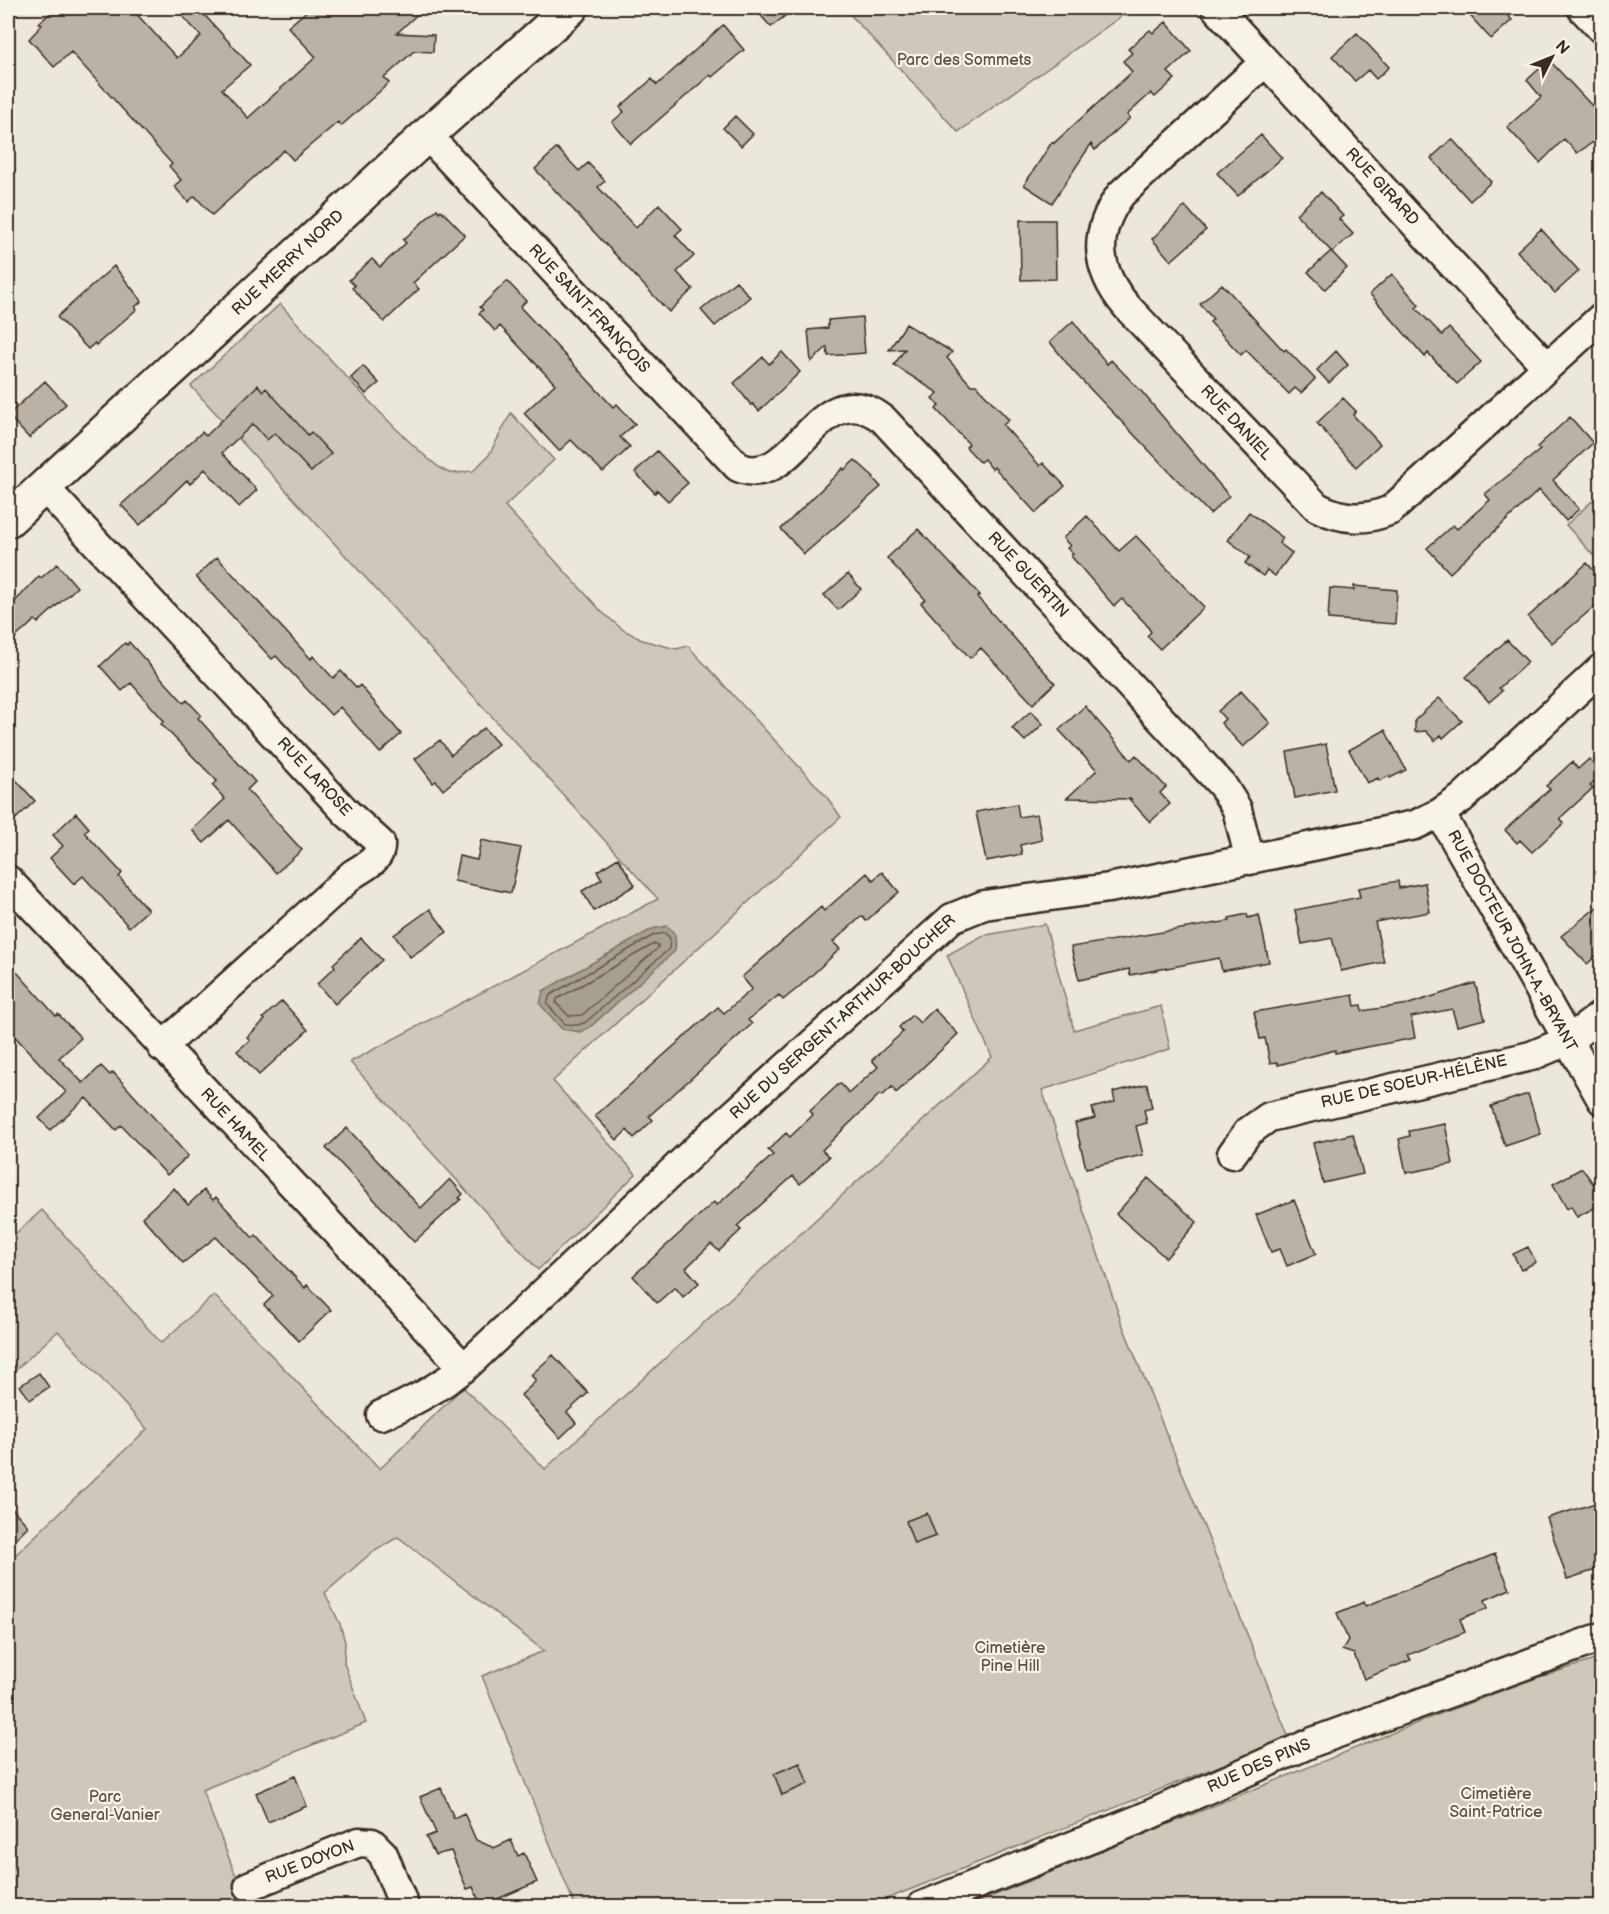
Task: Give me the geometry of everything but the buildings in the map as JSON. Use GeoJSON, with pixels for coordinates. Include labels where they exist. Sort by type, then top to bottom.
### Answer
{"type":"FeatureCollection","features":[{"type":"Feature","properties":{"kind":"main road","name":"RUE MERRY NORD"},"geometry":{"type":"LineString","coordinates":[[8,520],[427,135],[571,8]]}},
{"type":"Feature","properties":{"kind":"street","name":"RUE GIRARD"},"geometry":{"type":"LineString","coordinates":[[1216,8],[1548,367]]}},
{"type":"Feature","properties":{"kind":"street"},"geometry":{"type":"LineString","coordinates":[[1582,8],[1602,29]]}},
{"type":"Feature","properties":{"kind":"street","name":"RUE DANIEL"},"geometry":{"type":"LineString","coordinates":[[1264,62],[1121,194],[1105,221],[1101,253],[1109,283],[1128,308],[1305,497],[1324,510],[1346,518],[1377,516],[1404,501],[1602,317]]}},
{"type":"Feature","properties":{"kind":"street","name":"RUE SAINT-FRANÇOIS"},"geometry":{"type":"LineString","coordinates":[[427,135],[731,460],[738,467],[757,472]]}},
{"type":"Feature","properties":{"kind":"street","name":"RUE GUERTIN"},"geometry":{"type":"LineString","coordinates":[[757,472],[774,464],[840,408],[858,405],[883,419],[1222,785],[1236,809],[1250,860]]}},
{"type":"Feature","properties":{"kind":"street","name":"RUE LAROSE"},"geometry":{"type":"LineString","coordinates":[[44,487],[347,813],[380,843],[380,854],[374,860],[353,874],[162,1047]]}},
{"type":"Feature","properties":{"kind":"street","name":"RUE DU SERGENT-ARTHUR-BOUCHER"},"geometry":{"type":"LineString","coordinates":[[381,1415],[413,1403],[440,1388],[464,1368],[719,1127],[952,918],[984,905],[1109,888],[1401,830],[1440,813],[1462,798],[1602,668]]}},
{"type":"Feature","properties":{"kind":"street","name":"RUE DOCTEUR JOHN-A.-BRYANT"},"geometry":{"type":"LineString","coordinates":[[1440,813],[1602,1100]]}},
{"type":"Feature","properties":{"kind":"street","name":"RUE HAMEL"},"geometry":{"type":"LineString","coordinates":[[8,880],[464,1368]]}},
{"type":"Feature","properties":{"kind":"street","name":"RUE DE SOEUR-HÉLÈNE"},"geometry":{"type":"LineString","coordinates":[[1232,1154],[1248,1132],[1258,1124],[1282,1113],[1531,1056],[1567,1041],[1602,1015]]}},
{"type":"Feature","properties":{"kind":"street","name":"RUE DES PINS"},"geometry":{"type":"LineString","coordinates":[[922,1906],[1140,1819],[1312,1742],[1602,1637]]}},
{"type":"Feature","properties":{"kind":"street","name":"RUE DOYON"},"geometry":{"type":"LineString","coordinates":[[249,1886],[359,1842],[372,1843],[383,1854],[404,1906]]}},
{"type":"Feature","properties":{"kind":"green space","name":"Parc des Sommets"},"geometry":{"type":"Polygon","coordinates":[[[853,8],[1133,8],[958,132],[848,12],[853,8]]]}},
{"type":"Feature","properties":{"kind":"green space"},"geometry":{"type":"Polygon","coordinates":[[[280,304],[391,424],[436,465],[450,473],[473,471],[489,455],[511,413],[554,460],[505,506],[602,612],[622,629],[642,640],[676,649],[688,646],[826,796],[841,817],[553,1081],[636,1174],[538,1270],[350,1062],[658,899],[191,386],[280,304]]]}},
{"type":"Feature","properties":{"kind":"green space"},"geometry":{"type":"Polygon","coordinates":[[[1601,493],[1601,564],[1566,525],[1601,493]]]}},
{"type":"Feature","properties":{"kind":"green space"},"geometry":{"type":"Polygon","coordinates":[[[1045,924],[1074,1030],[1161,1006],[1170,1049],[1042,1090],[1121,1321],[1289,1738],[869,1906],[575,1906],[482,1676],[544,1651],[398,1537],[370,1554],[325,1593],[340,1624],[345,1642],[344,1663],[366,1723],[202,1790],[248,1906],[8,1906],[8,1613],[15,1606],[8,1597],[8,1562],[147,1429],[58,1331],[8,1377],[8,1240],[42,1210],[161,1343],[214,1295],[380,1469],[463,1387],[545,1469],[992,1057],[947,955],[982,936],[1045,924]]]}},
{"type":"Feature","properties":{"kind":"green space","name":"Cimetière Saint-Patrice"},"geometry":{"type":"Polygon","coordinates":[[[1601,1658],[1601,1906],[968,1906],[1429,1718],[1536,1678],[1601,1658]]]}},
{"type":"Feature","properties":{"kind":"water"},"geometry":{"type":"Polygon","coordinates":[[[667,926],[673,931],[675,937],[675,951],[590,1027],[580,1032],[562,1029],[540,1004],[543,991],[652,929],[667,926]]]}},
{"type":"Feature","properties":{"kind":"park label","name":"Cimetière Pine Hill"},"geometry":{"type":"Point","coordinates":[1010,1657]}},
{"type":"Feature","properties":{"kind":"park label","name":"Parc General-Vanier"},"geometry":{"type":"Point","coordinates":[105,1806]}}]}
